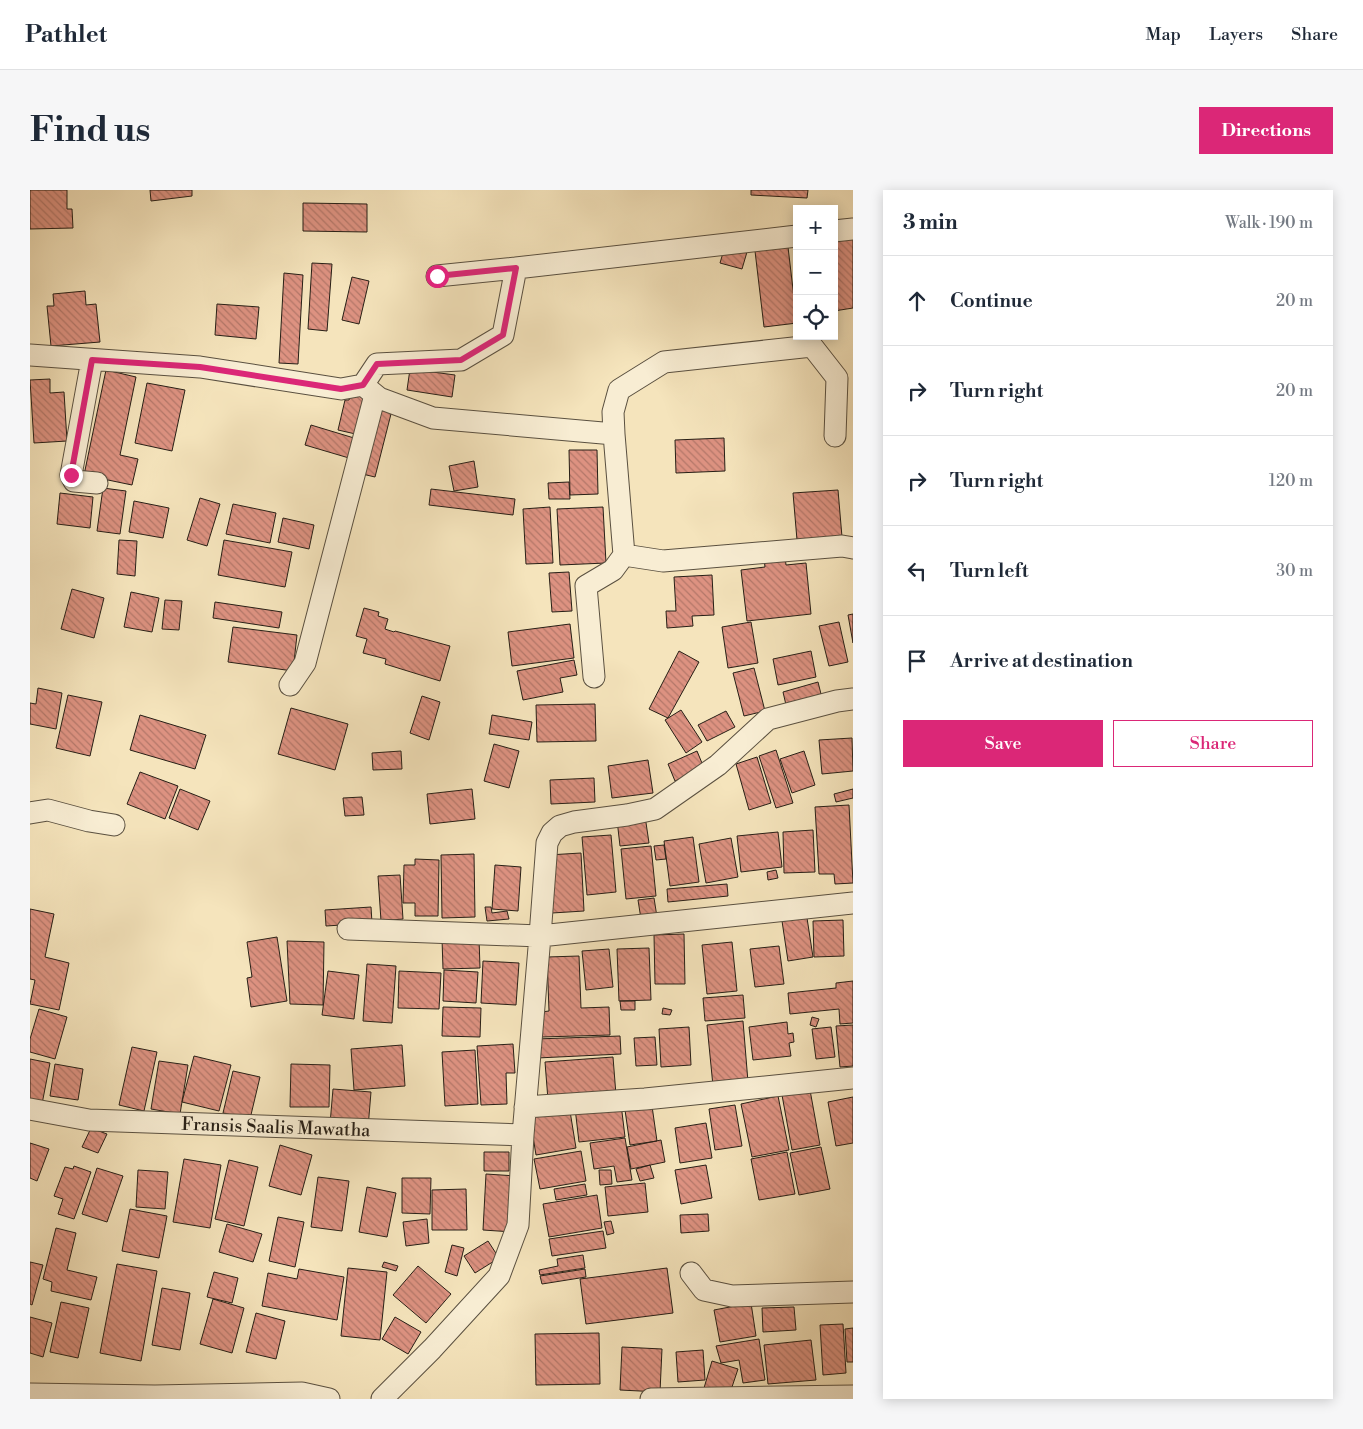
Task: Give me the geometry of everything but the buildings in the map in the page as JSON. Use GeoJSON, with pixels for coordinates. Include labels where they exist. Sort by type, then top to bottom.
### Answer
{"type":"FeatureCollection","features":[{"type":"Feature","properties":{"kind":"street"},"geometry":{"type":"LineString","coordinates":[[838,231],[853,229]]}},
{"type":"Feature","properties":{"kind":"street"},"geometry":{"type":"LineString","coordinates":[[437,276],[793,236]]}},
{"type":"Feature","properties":{"kind":"street"},"geometry":{"type":"LineString","coordinates":[[290,685],[306,662],[369,390],[377,364],[461,360],[503,335],[516,268]]}},
{"type":"Feature","properties":{"kind":"street"},"geometry":{"type":"LineString","coordinates":[[594,677],[586,586],[613,570],[624,555],[614,434],[614,412],[619,390],[664,362],[812,346],[838,378],[836,436]]}},
{"type":"Feature","properties":{"kind":"street"},"geometry":{"type":"LineString","coordinates":[[30,355],[200,367],[341,389],[369,390],[379,398],[432,418],[614,434]]}},
{"type":"Feature","properties":{"kind":"street"},"geometry":{"type":"LineString","coordinates":[[92,360],[71,475],[74,481],[96,483]]}},
{"type":"Feature","properties":{"kind":"street"},"geometry":{"type":"LineString","coordinates":[[624,555],[663,561],[842,546],[853,548]]}},
{"type":"Feature","properties":{"kind":"street"},"geometry":{"type":"LineString","coordinates":[[382,1399],[432,1349],[499,1276],[518,1225],[525,1107],[547,843],[552,833],[560,826],[574,822],[627,816],[655,809],[718,765],[768,719],[837,700],[853,698]]}},
{"type":"Feature","properties":{"kind":"street"},"geometry":{"type":"LineString","coordinates":[[30,813],[48,810],[89,821],[114,825]]}},
{"type":"Feature","properties":{"kind":"street"},"geometry":{"type":"LineString","coordinates":[[348,929],[540,936],[853,903]]}},
{"type":"Feature","properties":{"kind":"street"},"geometry":{"type":"LineString","coordinates":[[525,1107],[645,1099],[853,1078]]}},
{"type":"Feature","properties":{"kind":"street","name":"Fransis Saalis Mawatha"},"geometry":{"type":"LineString","coordinates":[[30,1109],[89,1120],[523,1136]]}},
{"type":"Feature","properties":{"kind":"street"},"geometry":{"type":"LineString","coordinates":[[691,1272],[704,1290],[732,1296],[853,1292]]}},
{"type":"Feature","properties":{"kind":"street"},"geometry":{"type":"LineString","coordinates":[[30,1394],[155,1396],[302,1394],[329,1399]]}},
{"type":"Feature","properties":{"kind":"street"},"geometry":{"type":"LineString","coordinates":[[651,1399],[853,1396]]}},
{"type":"Feature","properties":{"kind":"route"},"geometry":{"type":"LineString","coordinates":[[71,475],[92,360],[200,367],[341,389],[363,385],[377,364],[461,360],[503,335],[516,268],[437,276]]}}]}
